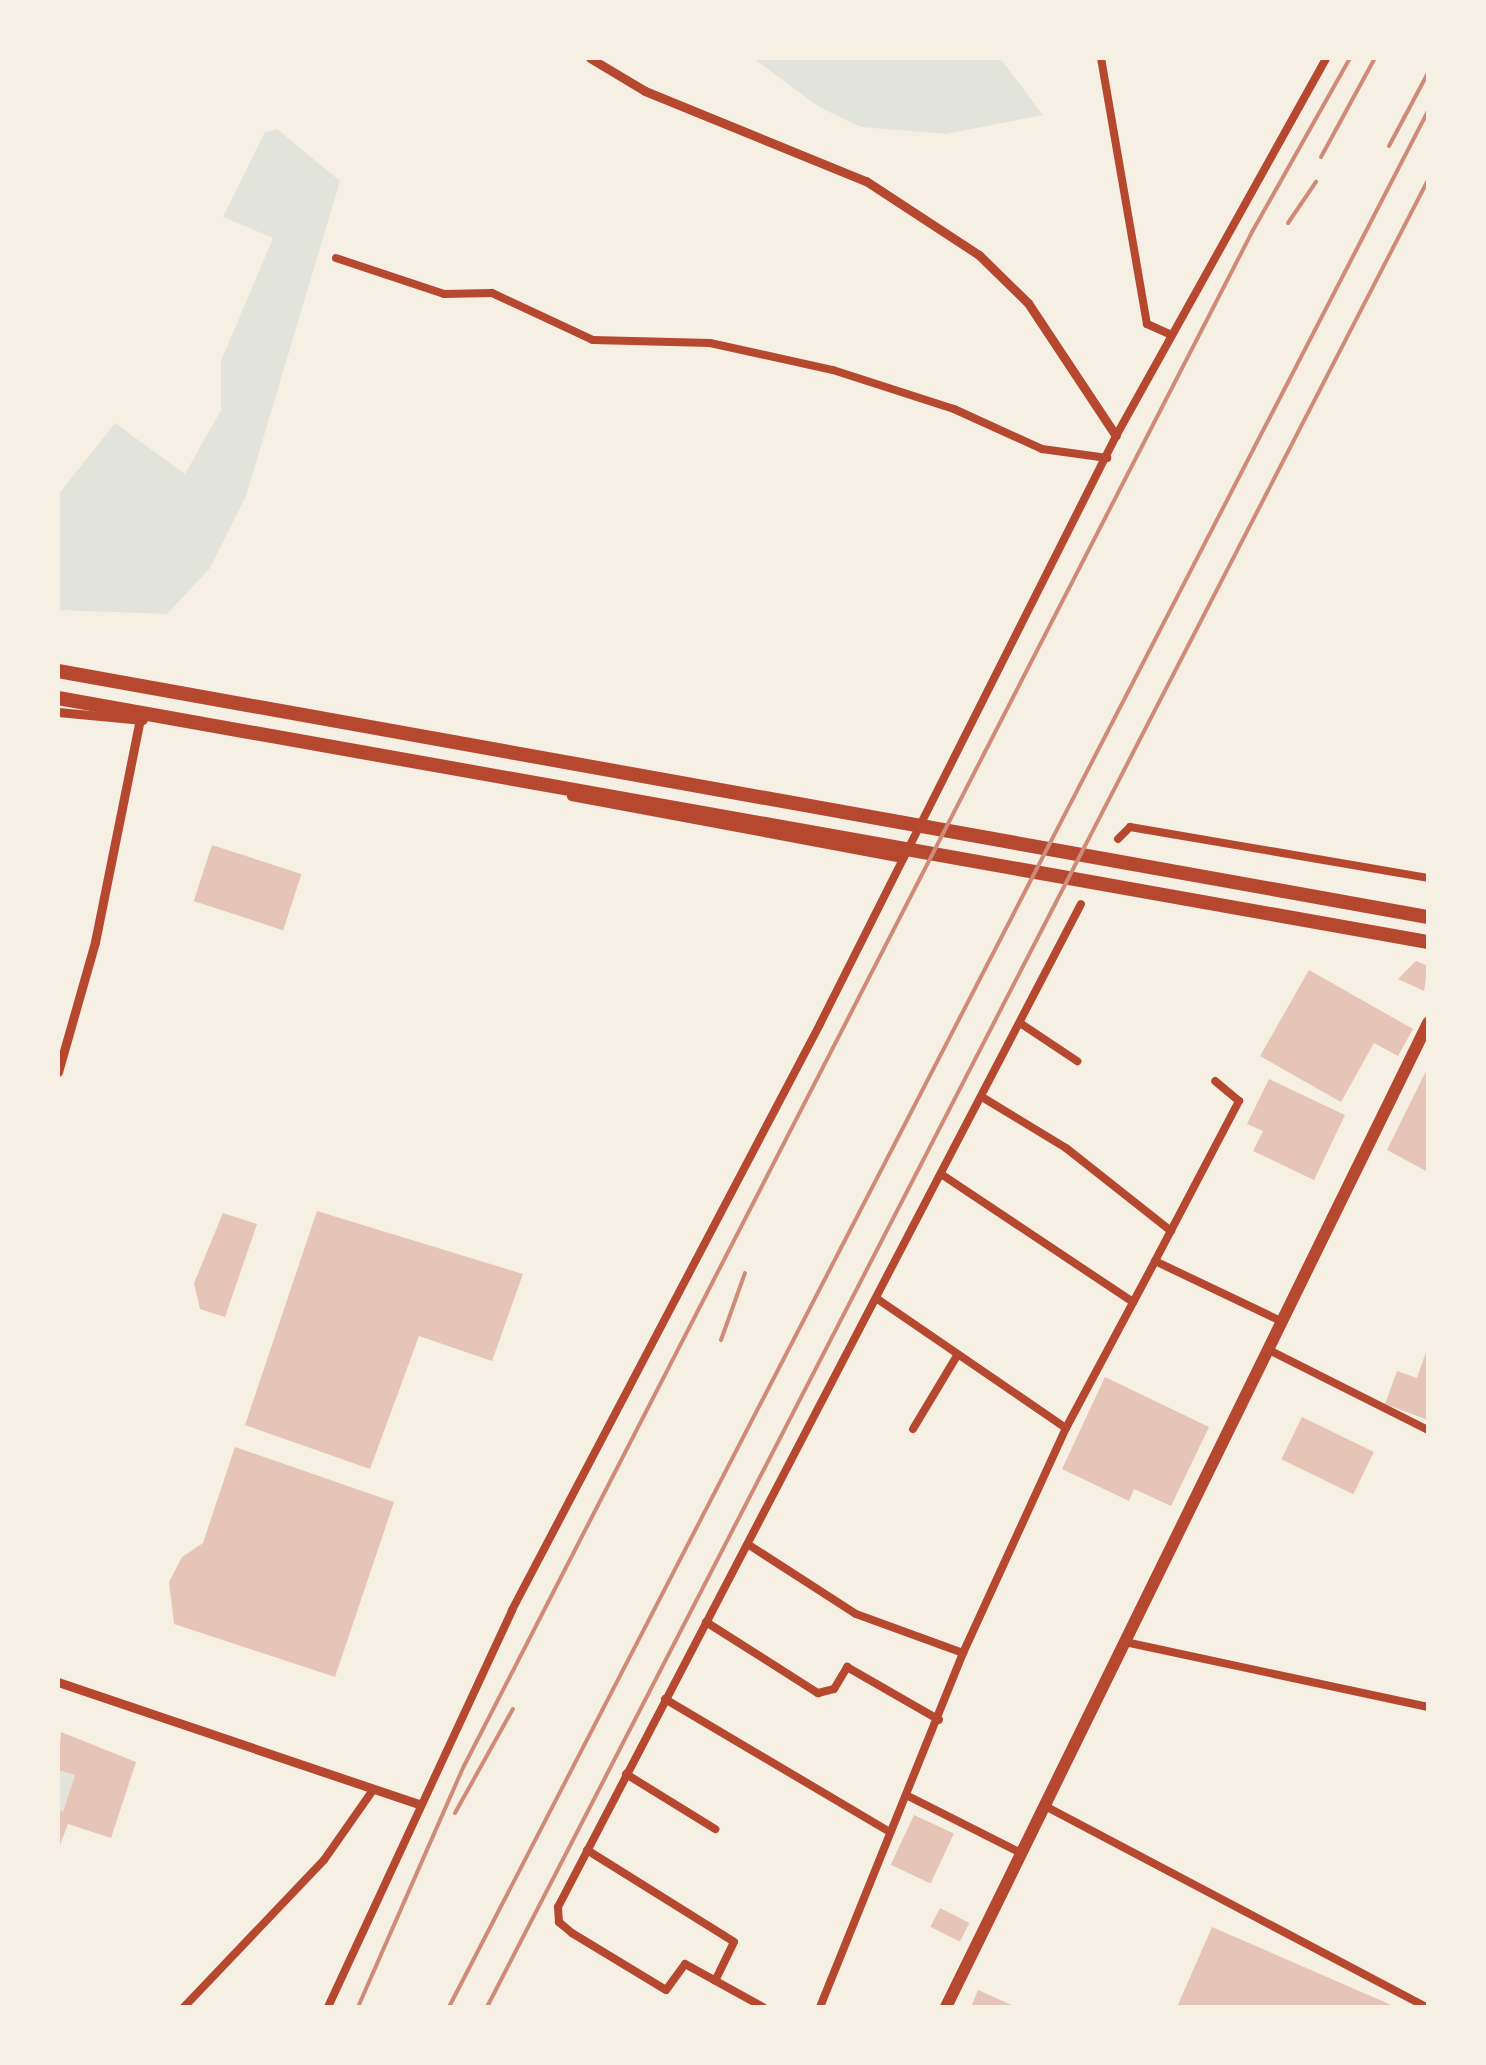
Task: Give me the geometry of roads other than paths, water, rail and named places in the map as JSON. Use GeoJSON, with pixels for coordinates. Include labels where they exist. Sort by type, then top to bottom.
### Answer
{"type":"FeatureCollection","features":[{"type":"Feature","properties":{"kind":"highway"},"geometry":{"type":"LineString","coordinates":[[58,671],[1428,917]]}},
{"type":"Feature","properties":{"kind":"highway"},"geometry":{"type":"LineString","coordinates":[[58,698],[1428,942]]}},
{"type":"Feature","properties":{"kind":"highway"},"geometry":{"type":"LineString","coordinates":[[946,2007],[1428,1023]]}},
{"type":"Feature","properties":{"kind":"street"},"geometry":{"type":"LineString","coordinates":[[590,58],[645,91],[866,181],[979,255],[1028,303],[1116,436]]}},
{"type":"Feature","properties":{"kind":"street"},"geometry":{"type":"LineString","coordinates":[[1101,58],[1147,324],[1172,335]]}},
{"type":"Feature","properties":{"kind":"street"},"geometry":{"type":"LineString","coordinates":[[328,2007],[418,1804],[1116,436],[1326,58]]}},
{"type":"Feature","properties":{"kind":"street"},"geometry":{"type":"LineString","coordinates":[[336,258],[444,294],[492,293],[593,340],[710,343],[833,370],[954,409],[1042,449],[1107,458]]}},
{"type":"Feature","properties":{"kind":"street"},"geometry":{"type":"LineString","coordinates":[[58,712],[140,719],[902,858]]}},
{"type":"Feature","properties":{"kind":"street"},"geometry":{"type":"LineString","coordinates":[[58,1072],[95,942],[140,719]]}},
{"type":"Feature","properties":{"kind":"street"},"geometry":{"type":"LineString","coordinates":[[1118,839],[1130,827],[1428,878]]}},
{"type":"Feature","properties":{"kind":"street"},"geometry":{"type":"LineString","coordinates":[[763,2007],[685,1964],[666,1990],[559,1922],[563,1894],[749,1545],[1081,904]]}},
{"type":"Feature","properties":{"kind":"street"},"geometry":{"type":"LineString","coordinates":[[1020,1023],[1077,1061]]}},
{"type":"Feature","properties":{"kind":"street"},"geometry":{"type":"LineString","coordinates":[[820,2007],[939,1720],[963,1653],[1066,1428],[1239,1101],[1215,1081]]}},
{"type":"Feature","properties":{"kind":"street"},"geometry":{"type":"LineString","coordinates":[[982,1097],[1066,1148],[1171,1231]]}},
{"type":"Feature","properties":{"kind":"street"},"geometry":{"type":"LineString","coordinates":[[941,1174],[1133,1302]]}},
{"type":"Feature","properties":{"kind":"street"},"geometry":{"type":"LineString","coordinates":[[1155,1261],[1283,1322]]}},
{"type":"Feature","properties":{"kind":"street"},"geometry":{"type":"LineString","coordinates":[[876,1298],[1066,1428]]}},
{"type":"Feature","properties":{"kind":"street"},"geometry":{"type":"LineString","coordinates":[[1269,1350],[1428,1430]]}},
{"type":"Feature","properties":{"kind":"street"},"geometry":{"type":"LineString","coordinates":[[913,1429],[958,1354]]}},
{"type":"Feature","properties":{"kind":"street"},"geometry":{"type":"LineString","coordinates":[[749,1545],[856,1614],[963,1653]]}},
{"type":"Feature","properties":{"kind":"street"},"geometry":{"type":"LineString","coordinates":[[706,1622],[818,1693],[834,1689],[847,1667],[939,1720]]}},
{"type":"Feature","properties":{"kind":"street"},"geometry":{"type":"LineString","coordinates":[[1125,1642],[1428,1707]]}},
{"type":"Feature","properties":{"kind":"street"},"geometry":{"type":"LineString","coordinates":[[58,1682],[418,1804]]}},
{"type":"Feature","properties":{"kind":"street"},"geometry":{"type":"LineString","coordinates":[[665,1699],[890,1832]]}},
{"type":"Feature","properties":{"kind":"street"},"geometry":{"type":"LineString","coordinates":[[626,1774],[715,1829]]}},
{"type":"Feature","properties":{"kind":"street"},"geometry":{"type":"LineString","coordinates":[[184,2007],[324,1860],[373,1790]]}},
{"type":"Feature","properties":{"kind":"street"},"geometry":{"type":"LineString","coordinates":[[908,1796],[1021,1853]]}},
{"type":"Feature","properties":{"kind":"street"},"geometry":{"type":"LineString","coordinates":[[1045,1806],[1427,2007]]}},
{"type":"Feature","properties":{"kind":"street"},"geometry":{"type":"LineString","coordinates":[[587,1850],[734,1942],[715,1981]]}},
{"type":"Feature","properties":{"kind":"railway"},"geometry":{"type":"LineString","coordinates":[[358,2007],[464,1766],[1252,232],[1350,58]]}},
{"type":"Feature","properties":{"kind":"railway"},"geometry":{"type":"LineString","coordinates":[[1321,157],[1375,58]]}},
{"type":"Feature","properties":{"kind":"railway"},"geometry":{"type":"LineString","coordinates":[[1389,146],[1428,73]]}},
{"type":"Feature","properties":{"kind":"railway"},"geometry":{"type":"LineString","coordinates":[[449,2007],[1428,111]]}},
{"type":"Feature","properties":{"kind":"railway"},"geometry":{"type":"LineString","coordinates":[[487,2007],[1428,180]]}},
{"type":"Feature","properties":{"kind":"railway"},"geometry":{"type":"LineString","coordinates":[[1288,223],[1316,182]]}},
{"type":"Feature","properties":{"kind":"railway"},"geometry":{"type":"LineString","coordinates":[[721,1340],[745,1273]]}},
{"type":"Feature","properties":{"kind":"railway"},"geometry":{"type":"LineString","coordinates":[[455,1813],[513,1709]]}}]}
